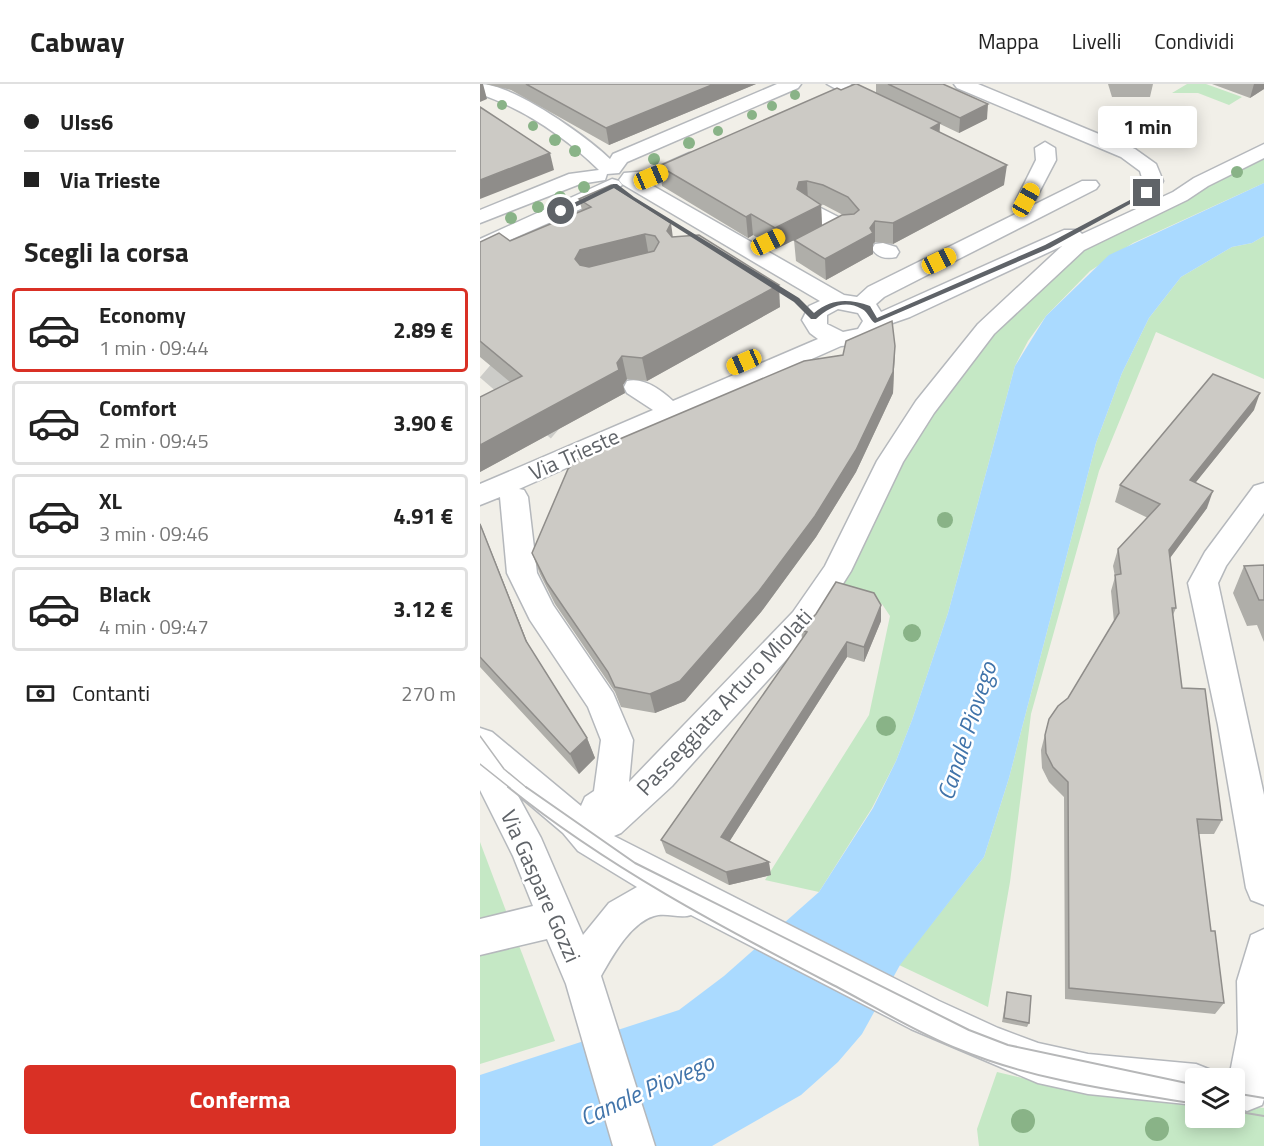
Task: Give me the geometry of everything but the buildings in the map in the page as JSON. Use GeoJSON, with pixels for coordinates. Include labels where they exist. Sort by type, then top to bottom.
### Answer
{"type":"FeatureCollection","features":[{"type":"Feature","properties":{"kind":"street"},"geometry":{"type":"LineString","coordinates":[[480,247],[601,193],[613,177],[620,158],[792,84]]}},
{"type":"Feature","properties":{"kind":"street"},"geometry":{"type":"LineString","coordinates":[[963,84],[1135,157],[1149,168],[1153,181],[1147,193]]}},
{"type":"Feature","properties":{"kind":"street"},"geometry":{"type":"LineString","coordinates":[[822,101],[847,86],[895,113]]}},
{"type":"Feature","properties":{"kind":"street"},"geometry":{"type":"LineString","coordinates":[[482,99],[507,97],[595,154],[632,198],[702,244],[796,300],[820,332],[838,339]]}},
{"type":"Feature","properties":{"kind":"street"},"geometry":{"type":"LineString","coordinates":[[482,99],[508,120]]}},
{"type":"Feature","properties":{"kind":"street","name":"Via Trieste"},"geometry":{"type":"LineString","coordinates":[[665,409],[664,399],[744,362],[814,321],[823,307],[856,308],[1014,262],[1047,247],[1264,133]]}},
{"type":"Feature","properties":{"kind":"street"},"geometry":{"type":"LineString","coordinates":[[1035,205],[1046,160],[1045,148]]}},
{"type":"Feature","properties":{"kind":"street","name":"Passeggiata Arturo Miolati"},"geometry":{"type":"LineString","coordinates":[[513,497],[522,573],[541,612],[602,702],[616,741],[610,799],[603,815],[660,776],[804,620],[837,571],[890,461],[925,407],[986,329],[1060,257],[1076,246],[1144,211],[1180,196],[1264,150]]}},
{"type":"Feature","properties":{"kind":"street"},"geometry":{"type":"LineString","coordinates":[[480,217],[576,178],[651,177],[708,152]]}},
{"type":"Feature","properties":{"kind":"street"},"geometry":{"type":"LineString","coordinates":[[573,163],[651,190],[749,251],[856,308]]}},
{"type":"Feature","properties":{"kind":"street","name":"Via Trieste"},"geometry":{"type":"LineString","coordinates":[[856,308],[876,292],[1035,205],[1089,185]]}},
{"type":"Feature","properties":{"kind":"street"},"geometry":{"type":"LineString","coordinates":[[809,221],[845,227]]}},
{"type":"Feature","properties":{"kind":"street"},"geometry":{"type":"LineString","coordinates":[[749,251],[779,251]]}},
{"type":"Feature","properties":{"kind":"street","name":"Passeggiata Arturo Miolati"},"geometry":{"type":"LineString","coordinates":[[1014,262],[1028,271],[1060,257]]}},
{"type":"Feature","properties":{"kind":"street","name":"Via Trieste"},"geometry":{"type":"LineString","coordinates":[[480,495],[665,409],[838,339],[863,335],[870,331],[856,308]]}},
{"type":"Feature","properties":{"kind":"street"},"geometry":{"type":"LineString","coordinates":[[636,387],[665,409]]}},
{"type":"Feature","properties":{"kind":"street"},"geometry":{"type":"LineString","coordinates":[[1264,494],[1215,560],[1203,583],[1234,725],[1264,888]]}},
{"type":"Feature","properties":{"kind":"street","name":"Via Gaspare Gozzi"},"geometry":{"type":"LineString","coordinates":[[480,742],[575,822],[590,840],[635,869],[705,905]]}},
{"type":"Feature","properties":{"kind":"street","name":"Via Gaspare Gozzi"},"geometry":{"type":"LineString","coordinates":[[480,756],[528,850],[583,979],[634,1146]]}},
{"type":"Feature","properties":{"kind":"street"},"geometry":{"type":"LineString","coordinates":[[583,979],[602,939],[620,918],[641,902],[669,894],[705,905],[925,1015],[1038,1063],[1088,1074],[1185,1084]]}},
{"type":"Feature","properties":{"kind":"street"},"geometry":{"type":"LineString","coordinates":[[480,937],[558,918]]}},
{"type":"Feature","properties":{"kind":"street"},"geometry":{"type":"LineString","coordinates":[[1249,1090],[1258,1032],[1256,981],[1264,948]]}},
{"type":"Feature","properties":{"kind":"green space"},"geometry":{"type":"Polygon","coordinates":[[[1187,84],[1206,84],[1242,97],[1229,105],[1198,93],[1172,93],[1187,84]]]}},
{"type":"Feature","properties":{"kind":"green space"},"geometry":{"type":"Polygon","coordinates":[[[1264,158],[1264,183],[1133,243],[1090,271],[1046,316],[1028,341],[1015,366],[948,613],[896,761],[872,808],[819,892],[765,880],[869,715],[890,616],[882,604],[837,592],[916,434],[993,331],[1079,247],[1264,158]]]}},
{"type":"Feature","properties":{"kind":"green space"},"geometry":{"type":"Polygon","coordinates":[[[1264,236],[1264,379],[1156,332],[1099,471],[1031,714],[1010,882],[988,1007],[899,965],[984,857],[1009,778],[1096,443],[1122,373],[1149,318],[1181,277],[1232,247],[1252,243],[1264,236]]]}},
{"type":"Feature","properties":{"kind":"green space"},"geometry":{"type":"Polygon","coordinates":[[[480,842],[555,1041],[480,1064],[480,842]]]}},
{"type":"Feature","properties":{"kind":"green space"},"geometry":{"type":"Polygon","coordinates":[[[997,1072],[1081,1092],[1185,1100],[1185,1128],[1245,1128],[1245,1106],[1264,1108],[1264,1146],[979,1146],[977,1129],[997,1072]]]}},
{"type":"Feature","properties":{"kind":"water","name":"Canale Piovego"},"geometry":{"type":"Polygon","coordinates":[[[1264,183],[1264,236],[1252,243],[1232,247],[1181,277],[1149,318],[1122,373],[1096,443],[1009,778],[984,857],[900,965],[862,1034],[838,1062],[801,1095],[712,1146],[480,1146],[480,1075],[679,1010],[724,976],[819,892],[873,808],[896,761],[948,613],[1015,366],[1046,316],[1109,255],[1264,183]]]}},
{"type":"Feature","properties":{"kind":"tunnel"},"geometry":{"type":"LineString","coordinates":[[488,368],[559,429]]}},
{"type":"Feature","properties":{"kind":"tram line"},"geometry":{"type":"LineString","coordinates":[[480,736],[504,769],[527,788]]}},
{"type":"Feature","properties":{"kind":"tram line"},"geometry":{"type":"LineString","coordinates":[[480,764],[510,788]]}},
{"type":"Feature","properties":{"kind":"tram line"},"geometry":{"type":"LineString","coordinates":[[508,787],[584,843],[665,894],[749,941],[942,1042],[986,1060],[1045,1077],[1185,1102]]}},
{"type":"Feature","properties":{"kind":"tram line"},"geometry":{"type":"LineString","coordinates":[[526,787],[635,863],[969,1030],[1008,1045],[1185,1083]]}},
{"type":"Feature","properties":{"kind":"tram line"},"geometry":{"type":"LineString","coordinates":[[1245,1095],[1264,1098]]}},
{"type":"Feature","properties":{"kind":"tram line"},"geometry":{"type":"LineString","coordinates":[[1245,1113],[1264,1116]]}},
{"type":"Feature","properties":{"kind":"route"},"geometry":{"type":"LineString","coordinates":[[561,211],[615,185],[632,198],[796,300],[814,317],[823,307],[839,302],[850,302],[867,308],[872,312],[875,321],[902,312],[1047,247],[1147,193]]}}]}
